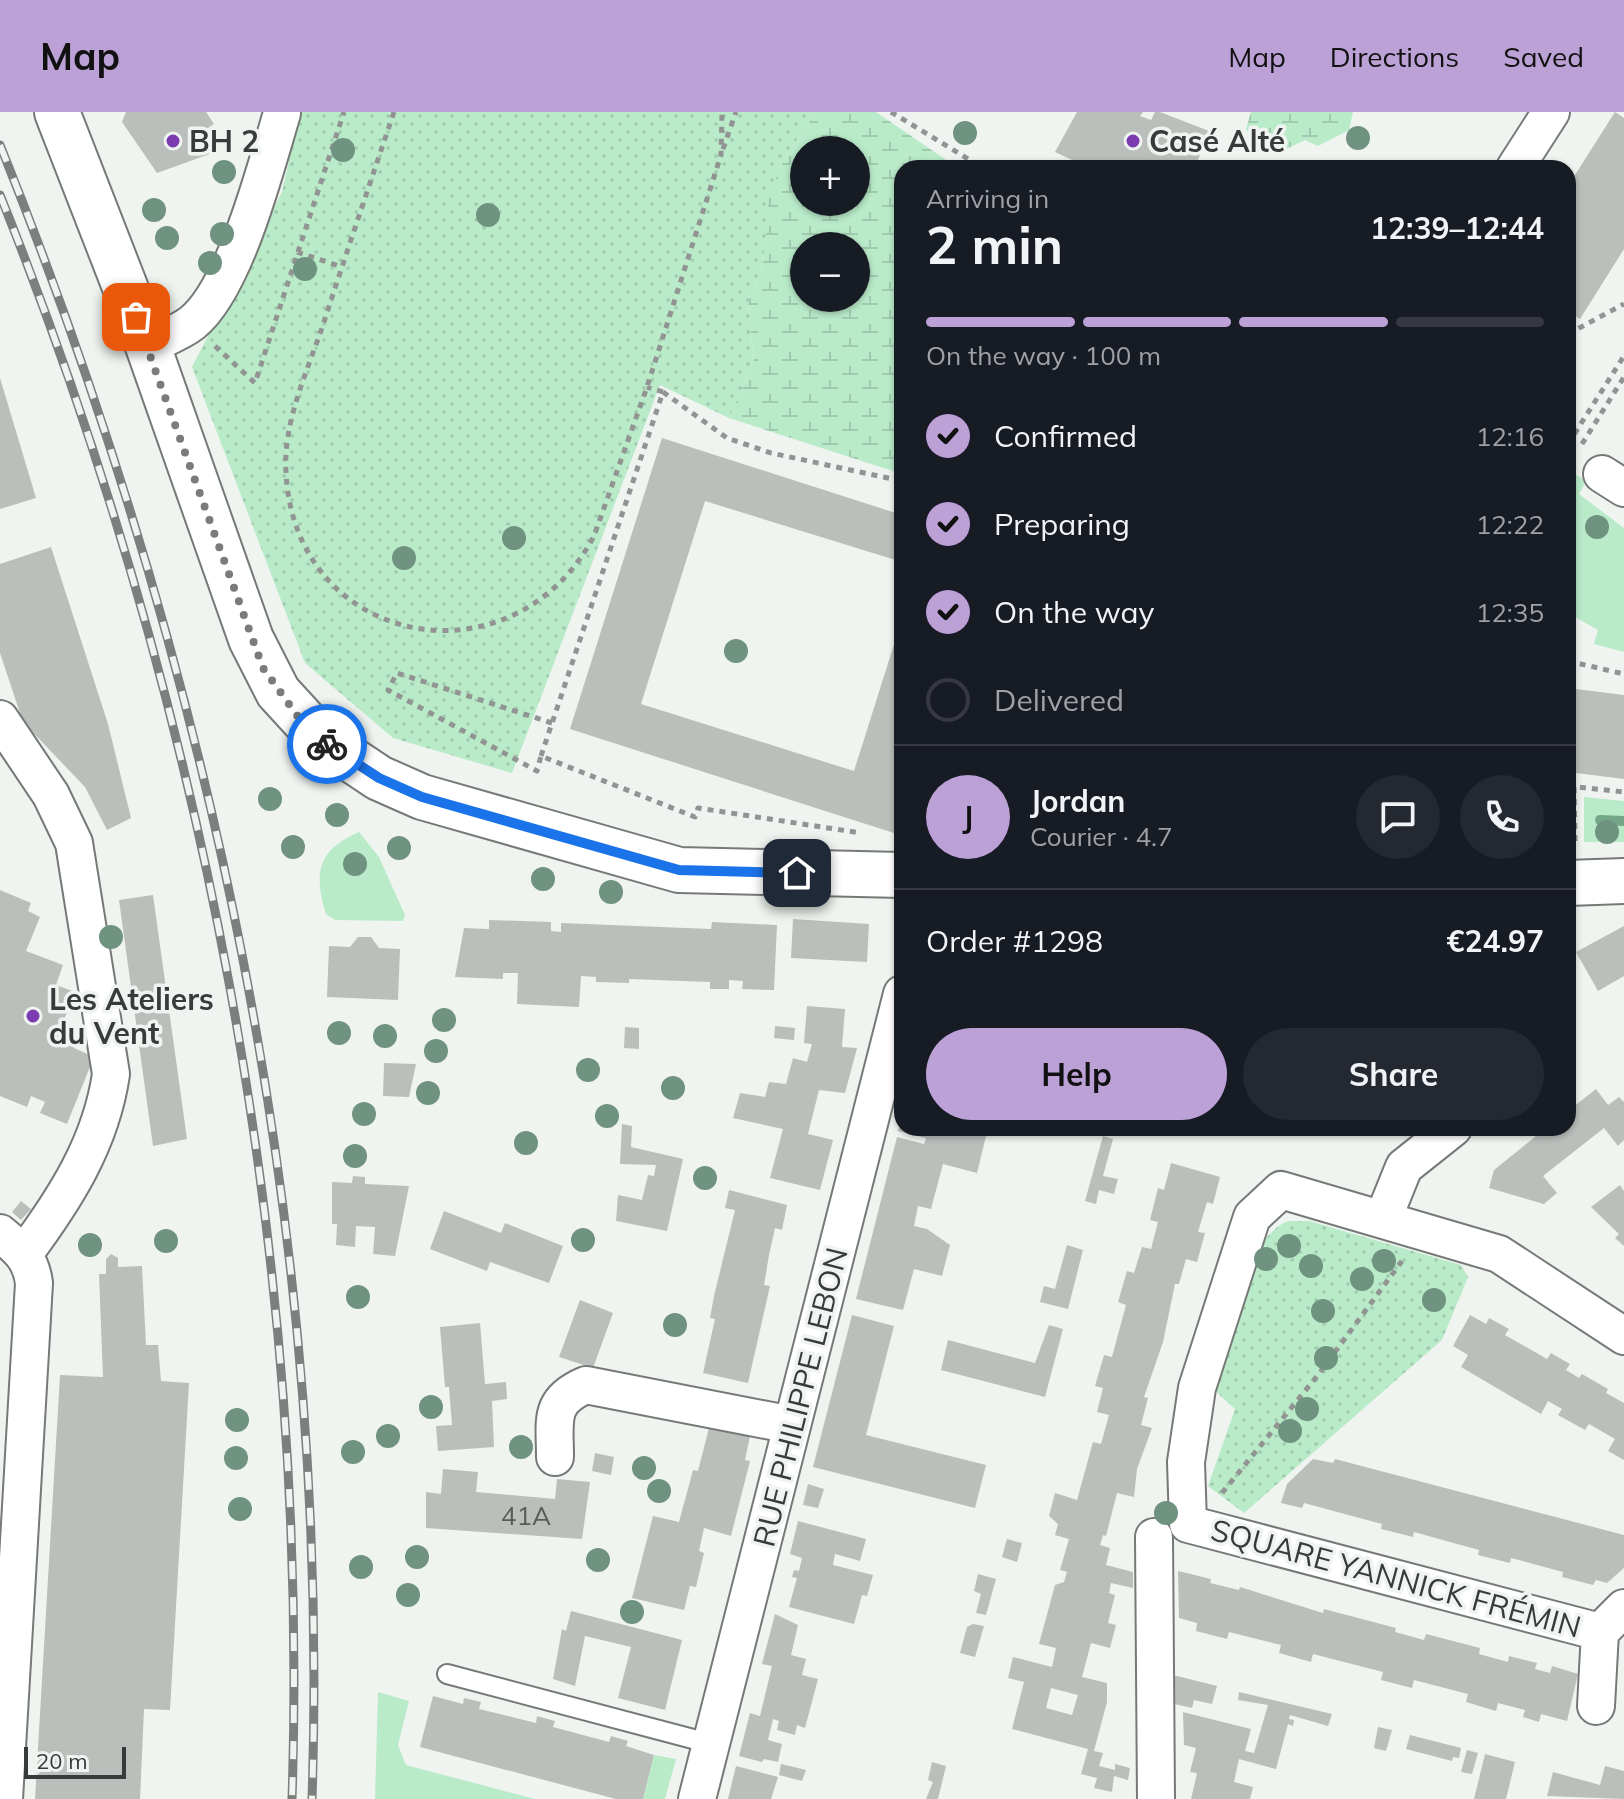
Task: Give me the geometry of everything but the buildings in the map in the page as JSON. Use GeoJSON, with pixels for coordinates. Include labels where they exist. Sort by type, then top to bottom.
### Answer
{"type":"FeatureCollection","features":[{"type":"Feature","properties":{"kind":"main road"},"geometry":{"type":"LineString","coordinates":[[57,112],[148,346],[263,668],[299,718],[343,757],[422,797],[679,870],[894,875]]}},
{"type":"Feature","properties":{"kind":"main road"},"geometry":{"type":"LineString","coordinates":[[1576,864],[1624,881]]}},
{"type":"Feature","properties":{"kind":"street"},"geometry":{"type":"LineString","coordinates":[[1520,160],[1551,112]]}},
{"type":"Feature","properties":{"kind":"street"},"geometry":{"type":"LineString","coordinates":[[148,346],[191,324],[212,297],[249,222],[282,113]]}},
{"type":"Feature","properties":{"kind":"street"},"geometry":{"type":"LineString","coordinates":[[0,719],[51,795],[74,843],[111,1074],[106,1106],[66,1197],[12,1243],[32,1267],[34,1283],[4,1799]]}},
{"type":"Feature","properties":{"kind":"street","name":"RUE PHILIPPE LEBON"},"geometry":{"type":"LineString","coordinates":[[697,1799],[894,1025]]}},
{"type":"Feature","properties":{"kind":"street"},"geometry":{"type":"LineString","coordinates":[[1396,1224],[1404,1167],[1443,1136]]}},
{"type":"Feature","properties":{"kind":"street","name":"SQUARE YANNICK FRÉMIN"},"geometry":{"type":"LineString","coordinates":[[1612,1620],[1188,1524],[1186,1462],[1197,1388],[1252,1217],[1281,1190],[1499,1254],[1624,1336]]}},
{"type":"Feature","properties":{"kind":"street"},"geometry":{"type":"LineString","coordinates":[[555,1457],[555,1410],[567,1393],[586,1385],[792,1425]]}},
{"type":"Feature","properties":{"kind":"street"},"geometry":{"type":"LineString","coordinates":[[1154,1537],[1156,1799]]}},
{"type":"Feature","properties":{"kind":"street"},"geometry":{"type":"LineString","coordinates":[[1596,1706],[1612,1620]]}},
{"type":"Feature","properties":{"kind":"lane"},"geometry":{"type":"LineString","coordinates":[[447,1674],[712,1744]]}},
{"type":"Feature","properties":{"kind":"path"},"geometry":{"type":"LineString","coordinates":[[191,324],[255,383],[344,112]]}},
{"type":"Feature","properties":{"kind":"path"},"geometry":{"type":"LineString","coordinates":[[394,112],[289,432],[286,456],[289,502],[296,528],[316,567],[338,590],[367,611],[402,626],[433,631],[465,630],[520,614],[558,589],[573,572],[594,536],[647,387],[736,112]]}},
{"type":"Feature","properties":{"kind":"path"},"geometry":{"type":"LineString","coordinates":[[721,155],[722,112]]}},
{"type":"Feature","properties":{"kind":"path"},"geometry":{"type":"LineString","coordinates":[[891,112],[970,160]]}},
{"type":"Feature","properties":{"kind":"path"},"geometry":{"type":"LineString","coordinates":[[297,252],[342,267]]}},
{"type":"Feature","properties":{"kind":"path"},"geometry":{"type":"LineString","coordinates":[[1576,330],[1624,304]]}},
{"type":"Feature","properties":{"kind":"path"},"geometry":{"type":"LineString","coordinates":[[1576,431],[1624,356]]}},
{"type":"Feature","properties":{"kind":"path"},"geometry":{"type":"LineString","coordinates":[[1600,473],[1624,377]]}},
{"type":"Feature","properties":{"kind":"path"},"geometry":{"type":"LineString","coordinates":[[647,387],[663,392],[727,438],[771,453],[894,479]]}},
{"type":"Feature","properties":{"kind":"path"},"geometry":{"type":"LineString","coordinates":[[552,723],[397,673],[388,690],[537,771],[663,392]]}},
{"type":"Feature","properties":{"kind":"path"},"geometry":{"type":"LineString","coordinates":[[1576,663],[1624,674]]}},
{"type":"Feature","properties":{"kind":"path"},"geometry":{"type":"LineString","coordinates":[[541,756],[695,817],[698,808],[871,834]]}},
{"type":"Feature","properties":{"kind":"path"},"geometry":{"type":"LineString","coordinates":[[1576,787],[1624,792]]}},
{"type":"Feature","properties":{"kind":"path"},"geometry":{"type":"LineString","coordinates":[[1188,1524],[1216,1502],[1318,1375],[1402,1260],[1396,1224]]}},
{"type":"Feature","properties":{"kind":"green space"},"geometry":{"type":"Polygon","coordinates":[[[300,112],[816,112],[800,136],[790,136],[790,150],[769,196],[763,263],[748,304],[754,361],[729,418],[660,385],[512,773],[393,738],[305,663],[192,367],[282,192],[300,112]]]}},
{"type":"Feature","properties":{"kind":"green space"},"geometry":{"type":"Polygon","coordinates":[[[816,112],[876,112],[946,160],[894,160],[894,471],[729,418],[754,361],[748,304],[763,263],[768,197],[790,150],[790,216],[870,216],[870,136],[800,136],[816,112]]]}},
{"type":"Feature","properties":{"kind":"green space"},"geometry":{"type":"Polygon","coordinates":[[[1251,112],[1353,112],[1349,130],[1318,146],[1305,140],[1276,154],[1259,147],[1246,129],[1251,112]]]}},
{"type":"Feature","properties":{"kind":"green space"},"geometry":{"type":"Polygon","coordinates":[[[1576,475],[1586,481],[1579,494],[1624,528],[1624,652],[1594,644],[1598,630],[1576,618],[1576,475]]]}},
{"type":"Feature","properties":{"kind":"green space"},"geometry":{"type":"Polygon","coordinates":[[[1584,797],[1624,801],[1624,842],[1584,842],[1584,797]]]}},
{"type":"Feature","properties":{"kind":"green space"},"geometry":{"type":"Polygon","coordinates":[[[359,832],[379,857],[405,915],[403,921],[335,920],[326,914],[320,886],[322,864],[335,846],[359,832]]]}},
{"type":"Feature","properties":{"kind":"green space"},"geometry":{"type":"Polygon","coordinates":[[[1288,1221],[1309,1221],[1461,1265],[1468,1277],[1442,1340],[1244,1513],[1208,1486],[1235,1409],[1213,1389],[1247,1270],[1272,1232],[1288,1221]]]}},
{"type":"Feature","properties":{"kind":"green space"},"geometry":{"type":"Polygon","coordinates":[[[378,1692],[409,1701],[398,1745],[406,1765],[535,1799],[375,1799],[378,1692]]]}},
{"type":"Feature","properties":{"kind":"green space"},"geometry":{"type":"Polygon","coordinates":[[[654,1755],[676,1759],[665,1799],[643,1799],[654,1755]]]}},
{"type":"Feature","properties":{"kind":"waterway"},"geometry":{"type":"LineString","coordinates":[[1600,820],[1624,821]]}},
{"type":"Feature","properties":{"kind":"railway"},"geometry":{"type":"LineString","coordinates":[[0,145],[75,343],[140,545],[196,749],[242,956],[277,1165],[301,1375],[313,1587],[312,1799]]}},
{"type":"Feature","properties":{"kind":"railway"},"geometry":{"type":"LineString","coordinates":[[0,195],[72,387],[134,582],[186,781],[229,982],[261,1185],[283,1389],[293,1594],[292,1799]]}},
{"type":"Feature","properties":{"kind":"way so far"},"geometry":{"type":"LineString","coordinates":[[136,317],[263,668],[299,718],[327,744]]}},
{"type":"Feature","properties":{"kind":"place","name":"BH 2"},"geometry":{"type":"Point","coordinates":[173,141]}},
{"type":"Feature","properties":{"kind":"place","name":"Casé Alté"},"geometry":{"type":"Point","coordinates":[1133,141]}},
{"type":"Feature","properties":{"kind":"place","name":"Les Ateliers du Vent"},"geometry":{"type":"Point","coordinates":[33,1016]}},
{"type":"Feature","properties":{"kind":"route"},"geometry":{"type":"LineString","coordinates":[[327,744],[343,757],[399,789],[679,870],[797,873]]}}]}
